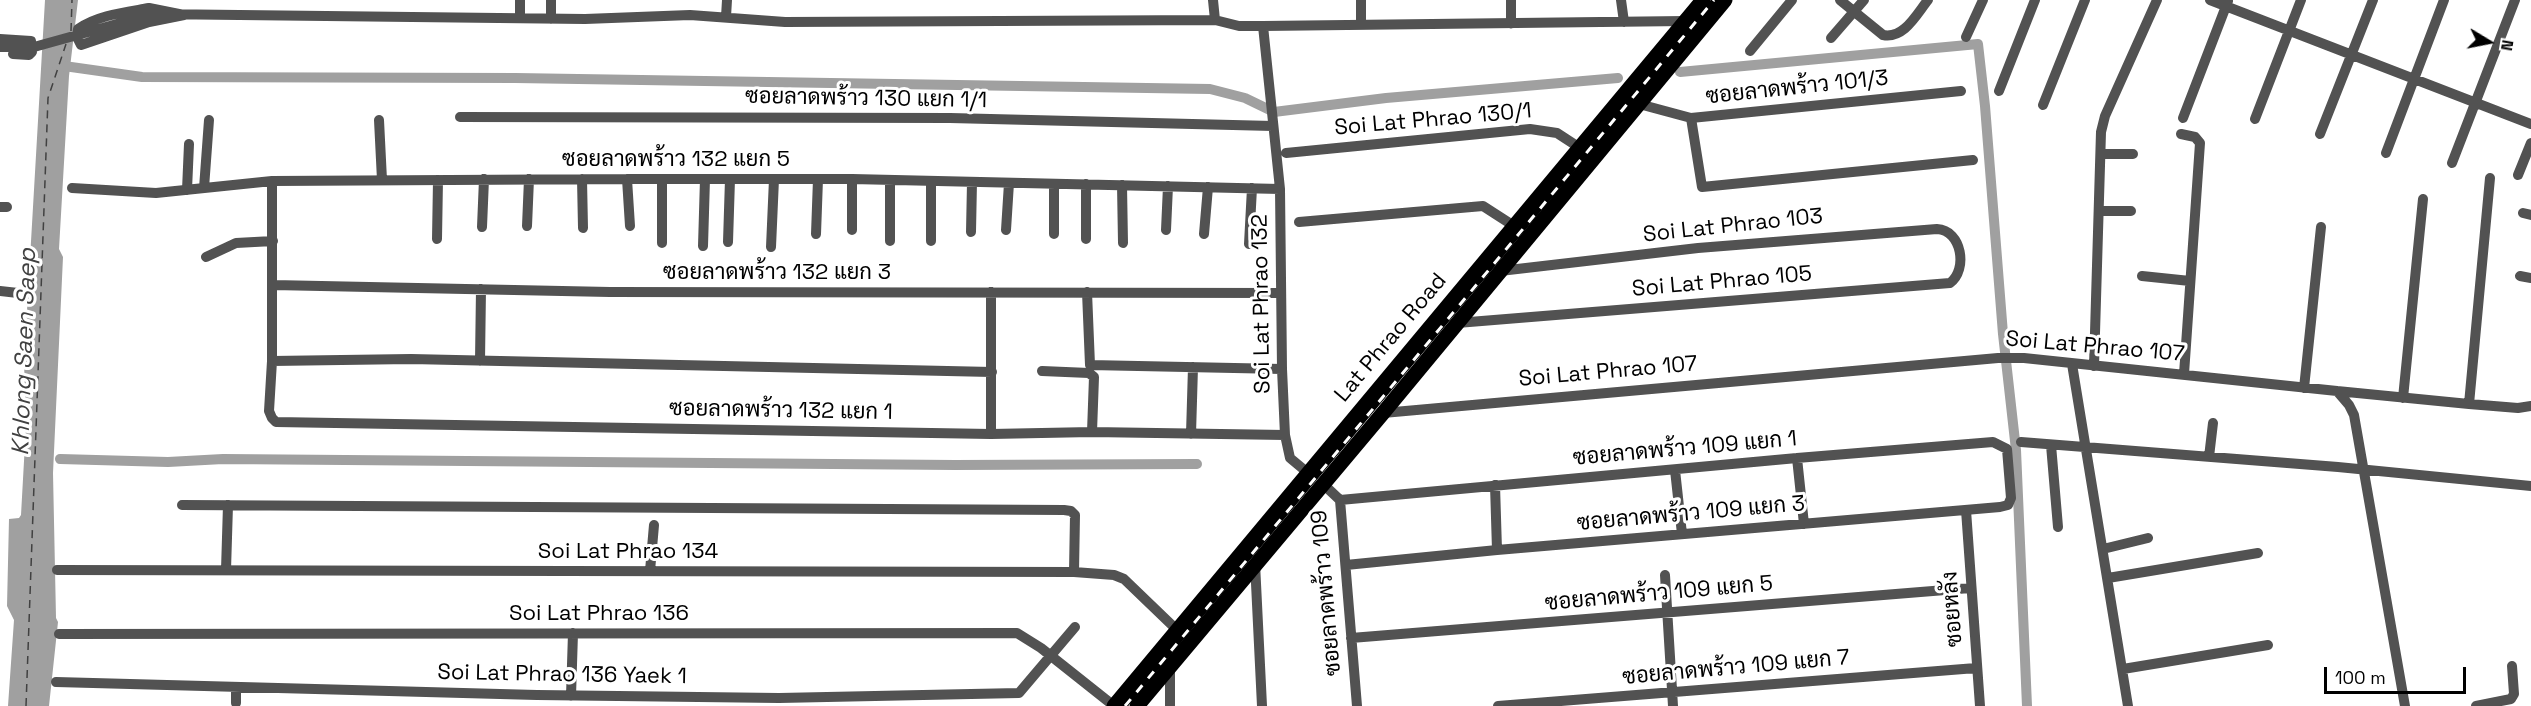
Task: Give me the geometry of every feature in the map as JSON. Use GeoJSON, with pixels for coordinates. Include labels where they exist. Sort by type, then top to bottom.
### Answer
{"type":"FeatureCollection","features":[{"type":"Feature","properties":{"kind":"main road","name":"Lat Phrao Road"},"geometry":{"type":"LineString","coordinates":[[1114,706],[1703,0]]}},
{"type":"Feature","properties":{"kind":"main road","name":"Lat Phrao Road"},"geometry":{"type":"LineString","coordinates":[[1137,706],[1725,0]]}},
{"type":"Feature","properties":{"kind":"main road"},"geometry":{"type":"LineString","coordinates":[[1501,242],[1515,253]]}},
{"type":"Feature","properties":{"kind":"main road"},"geometry":{"type":"LineString","coordinates":[[1486,259],[1500,271]]}},
{"type":"Feature","properties":{"kind":"street"},"geometry":{"type":"LineString","coordinates":[[520,0],[520,18]]}},
{"type":"Feature","properties":{"kind":"street"},"geometry":{"type":"LineString","coordinates":[[551,0],[551,19]]}},
{"type":"Feature","properties":{"kind":"street"},"geometry":{"type":"LineString","coordinates":[[726,18],[727,0]]}},
{"type":"Feature","properties":{"kind":"street"},"geometry":{"type":"LineString","coordinates":[[1213,0],[1215,20]]}},
{"type":"Feature","properties":{"kind":"street"},"geometry":{"type":"LineString","coordinates":[[1361,0],[1361,25]]}},
{"type":"Feature","properties":{"kind":"street"},"geometry":{"type":"LineString","coordinates":[[1511,0],[1511,24]]}},
{"type":"Feature","properties":{"kind":"street"},"geometry":{"type":"LineString","coordinates":[[1621,0],[1624,22]]}},
{"type":"Feature","properties":{"kind":"street"},"geometry":{"type":"LineString","coordinates":[[1750,51],[1792,0]]}},
{"type":"Feature","properties":{"kind":"street"},"geometry":{"type":"LineString","coordinates":[[1839,0],[1883,35],[1890,36],[1898,34],[1908,25],[1928,0]]}},
{"type":"Feature","properties":{"kind":"street"},"geometry":{"type":"LineString","coordinates":[[1831,38],[1864,0]]}},
{"type":"Feature","properties":{"kind":"street"},"geometry":{"type":"LineString","coordinates":[[1966,37],[1983,0]]}},
{"type":"Feature","properties":{"kind":"street"},"geometry":{"type":"LineString","coordinates":[[1999,91],[2036,0]]}},
{"type":"Feature","properties":{"kind":"street"},"geometry":{"type":"LineString","coordinates":[[2043,105],[2085,0]]}},
{"type":"Feature","properties":{"kind":"street"},"geometry":{"type":"LineString","coordinates":[[2094,366],[2103,122],[2157,0]]}},
{"type":"Feature","properties":{"kind":"street"},"geometry":{"type":"LineString","coordinates":[[2210,0],[2227,3],[2289,30],[2531,124]]}},
{"type":"Feature","properties":{"kind":"street"},"geometry":{"type":"LineString","coordinates":[[2255,119],[2301,0]]}},
{"type":"Feature","properties":{"kind":"street"},"geometry":{"type":"LineString","coordinates":[[2320,134],[2373,0]]}},
{"type":"Feature","properties":{"kind":"street"},"geometry":{"type":"LineString","coordinates":[[2386,153],[2444,0]]}},
{"type":"Feature","properties":{"kind":"street"},"geometry":{"type":"LineString","coordinates":[[2452,164],[2515,0]]}},
{"type":"Feature","properties":{"kind":"street"},"geometry":{"type":"LineString","coordinates":[[2183,118],[2227,3]]}},
{"type":"Feature","properties":{"kind":"street"},"geometry":{"type":"LineString","coordinates":[[184,15],[151,7],[83,25],[78,29],[77,37],[81,45],[149,22],[184,15],[551,19],[690,15],[785,22],[1215,20],[1239,26],[1685,21]]}},
{"type":"Feature","properties":{"kind":"street"},"geometry":{"type":"LineString","coordinates":[[0,47],[34,47],[151,7]]}},
{"type":"Feature","properties":{"kind":"street","name":"Soi Lat Phrao 132"},"geometry":{"type":"LineString","coordinates":[[1263,26],[1280,189],[1285,435],[1290,458],[1308,472]]}},
{"type":"Feature","properties":{"kind":"street"},"geometry":{"type":"LineString","coordinates":[[0,39],[27,40],[31,41],[32,45],[29,55],[0,54]]}},
{"type":"Feature","properties":{"kind":"street","name":"ซอยลาดพร้าว 101/3"},"geometry":{"type":"LineString","coordinates":[[1639,104],[1690,118],[1961,91]]}},
{"type":"Feature","properties":{"kind":"street","name":"ซอยลาดพร้าว 130 แยก 1/1"},"geometry":{"type":"LineString","coordinates":[[460,117],[939,118],[1272,122]]}},
{"type":"Feature","properties":{"kind":"street"},"geometry":{"type":"LineString","coordinates":[[1690,118],[1702,187],[1973,160]]}},
{"type":"Feature","properties":{"kind":"street"},"geometry":{"type":"LineString","coordinates":[[204,188],[209,120]]}},
{"type":"Feature","properties":{"kind":"street"},"geometry":{"type":"LineString","coordinates":[[379,120],[382,180]]}},
{"type":"Feature","properties":{"kind":"street","name":"Soi Lat Phrao 130/1"},"geometry":{"type":"LineString","coordinates":[[1286,153],[1530,129],[1557,133],[1580,148]]}},
{"type":"Feature","properties":{"kind":"street"},"geometry":{"type":"LineString","coordinates":[[2181,134],[2195,137],[2200,143],[2184,374]]}},
{"type":"Feature","properties":{"kind":"street"},"geometry":{"type":"LineString","coordinates":[[2518,175],[2531,143]]}},
{"type":"Feature","properties":{"kind":"street"},"geometry":{"type":"LineString","coordinates":[[187,190],[189,144]]}},
{"type":"Feature","properties":{"kind":"street"},"geometry":{"type":"LineString","coordinates":[[2101,154],[2133,154]]}},
{"type":"Feature","properties":{"kind":"street"},"geometry":{"type":"LineString","coordinates":[[188,160],[206,162]]}},
{"type":"Feature","properties":{"kind":"street"},"geometry":{"type":"LineString","coordinates":[[2469,404],[2490,178]]}},
{"type":"Feature","properties":{"kind":"street"},"geometry":{"type":"LineString","coordinates":[[482,227],[484,179]]}},
{"type":"Feature","properties":{"kind":"street","name":"ซอยลาดพร้าว 132 แยก 5"},"geometry":{"type":"LineString","coordinates":[[72,188],[156,193],[272,182],[484,179],[852,179],[1280,189]]}},
{"type":"Feature","properties":{"kind":"street"},"geometry":{"type":"LineString","coordinates":[[527,226],[530,179]]}},
{"type":"Feature","properties":{"kind":"street"},"geometry":{"type":"LineString","coordinates":[[582,179],[583,228]]}},
{"type":"Feature","properties":{"kind":"street"},"geometry":{"type":"LineString","coordinates":[[627,179],[630,226]]}},
{"type":"Feature","properties":{"kind":"street"},"geometry":{"type":"LineString","coordinates":[[662,179],[662,243]]}},
{"type":"Feature","properties":{"kind":"street"},"geometry":{"type":"LineString","coordinates":[[703,246],[705,179]]}},
{"type":"Feature","properties":{"kind":"street"},"geometry":{"type":"LineString","coordinates":[[728,242],[730,179]]}},
{"type":"Feature","properties":{"kind":"street"},"geometry":{"type":"LineString","coordinates":[[771,247],[774,179]]}},
{"type":"Feature","properties":{"kind":"street"},"geometry":{"type":"LineString","coordinates":[[816,234],[818,179]]}},
{"type":"Feature","properties":{"kind":"street"},"geometry":{"type":"LineString","coordinates":[[852,179],[852,230]]}},
{"type":"Feature","properties":{"kind":"street"},"geometry":{"type":"LineString","coordinates":[[437,239],[438,180]]}},
{"type":"Feature","properties":{"kind":"street"},"geometry":{"type":"LineString","coordinates":[[890,180],[890,242]]}},
{"type":"Feature","properties":{"kind":"street"},"geometry":{"type":"LineString","coordinates":[[931,181],[931,241]]}},
{"type":"Feature","properties":{"kind":"street"},"geometry":{"type":"LineString","coordinates":[[272,182],[272,361],[480,361],[992,372]]}},
{"type":"Feature","properties":{"kind":"street"},"geometry":{"type":"LineString","coordinates":[[971,232],[972,182]]}},
{"type":"Feature","properties":{"kind":"street"},"geometry":{"type":"LineString","coordinates":[[1006,230],[1009,183]]}},
{"type":"Feature","properties":{"kind":"street"},"geometry":{"type":"LineString","coordinates":[[1054,184],[1054,234]]}},
{"type":"Feature","properties":{"kind":"street"},"geometry":{"type":"LineString","coordinates":[[1086,184],[1086,239]]}},
{"type":"Feature","properties":{"kind":"street"},"geometry":{"type":"LineString","coordinates":[[1122,185],[1123,243]]}},
{"type":"Feature","properties":{"kind":"street"},"geometry":{"type":"LineString","coordinates":[[1166,230],[1168,186]]}},
{"type":"Feature","properties":{"kind":"street"},"geometry":{"type":"LineString","coordinates":[[1204,234],[1208,187]]}},
{"type":"Feature","properties":{"kind":"street"},"geometry":{"type":"LineString","coordinates":[[1249,244],[1252,188]]}},
{"type":"Feature","properties":{"kind":"street"},"geometry":{"type":"LineString","coordinates":[[2403,398],[2423,199]]}},
{"type":"Feature","properties":{"kind":"street"},"geometry":{"type":"LineString","coordinates":[[1299,222],[1483,206],[1514,226]]}},
{"type":"Feature","properties":{"kind":"street"},"geometry":{"type":"LineString","coordinates":[[2099,211],[2131,211]]}},
{"type":"Feature","properties":{"kind":"street"},"geometry":{"type":"LineString","coordinates":[[2304,388],[2321,227]]}},
{"type":"Feature","properties":{"kind":"street","name":"Soi Lat Phrao 103"},"geometry":{"type":"LineString","coordinates":[[1500,271],[1709,247],[1937,229],[1945,229],[1953,234],[1959,247]]}},
{"type":"Feature","properties":{"kind":"street"},"geometry":{"type":"LineString","coordinates":[[206,257],[236,243],[273,241]]}},
{"type":"Feature","properties":{"kind":"street","name":"Soi Lat Phrao 105"},"geometry":{"type":"LineString","coordinates":[[1457,323],[1950,283],[1959,273],[1959,247]]}},
{"type":"Feature","properties":{"kind":"street"},"geometry":{"type":"LineString","coordinates":[[2142,276],[2190,281]]}},
{"type":"Feature","properties":{"kind":"street","name":"ซอยลาดพร้าว 132 แยก 3"},"geometry":{"type":"LineString","coordinates":[[273,285],[610,292],[1281,292]]}},
{"type":"Feature","properties":{"kind":"street"},"geometry":{"type":"LineString","coordinates":[[480,361],[481,289]]}},
{"type":"Feature","properties":{"kind":"street"},"geometry":{"type":"LineString","coordinates":[[0,291],[18,293]]}},
{"type":"Feature","properties":{"kind":"street"},"geometry":{"type":"LineString","coordinates":[[991,292],[991,434]]}},
{"type":"Feature","properties":{"kind":"street"},"geometry":{"type":"LineString","coordinates":[[1088,292],[1090,364],[1282,369]]}},
{"type":"Feature","properties":{"kind":"street","name":"Soi Lat Phrao 107"},"geometry":{"type":"LineString","coordinates":[[1383,413],[1998,358],[2025,358],[2469,404],[2518,408],[2531,406]]}},
{"type":"Feature","properties":{"kind":"street","name":"ซอยลาดพร้าว 132 แยก 1"},"geometry":{"type":"LineString","coordinates":[[272,361],[269,411],[276,422],[991,434],[1092,432],[1285,435]]}},
{"type":"Feature","properties":{"kind":"street"},"geometry":{"type":"LineString","coordinates":[[2072,364],[2128,706]]}},
{"type":"Feature","properties":{"kind":"street"},"geometry":{"type":"LineString","coordinates":[[1191,434],[1193,367]]}},
{"type":"Feature","properties":{"kind":"street"},"geometry":{"type":"LineString","coordinates":[[1042,370],[1089,373],[1094,377],[1092,432]]}},
{"type":"Feature","properties":{"kind":"street"},"geometry":{"type":"LineString","coordinates":[[2337,392],[2349,405],[2354,415],[2405,706]]}},
{"type":"Feature","properties":{"kind":"street"},"geometry":{"type":"LineString","coordinates":[[2210,457],[2213,423]]}},
{"type":"Feature","properties":{"kind":"street","name":"ซอยลาดพร้าว 109 แยก 1"},"geometry":{"type":"LineString","coordinates":[[1340,500],[1993,442],[2007,449],[2010,474]]}},
{"type":"Feature","properties":{"kind":"street"},"geometry":{"type":"LineString","coordinates":[[2021,442],[2531,486]]}},
{"type":"Feature","properties":{"kind":"street"},"geometry":{"type":"LineString","coordinates":[[2051,445],[2058,526]]}},
{"type":"Feature","properties":{"kind":"street"},"geometry":{"type":"LineString","coordinates":[[1797,458],[1804,524]]}},
{"type":"Feature","properties":{"kind":"street"},"geometry":{"type":"LineString","coordinates":[[1675,470],[1682,534]]}},
{"type":"Feature","properties":{"kind":"street","name":"ซอยลาดพร้าว 109 แยก 3"},"geometry":{"type":"LineString","coordinates":[[1346,565],[2008,505],[2012,491],[2010,474]]}},
{"type":"Feature","properties":{"kind":"street","name":"ซอยลาดพร้าว 109"},"geometry":{"type":"LineString","coordinates":[[1322,483],[1340,500],[1357,706]]}},
{"type":"Feature","properties":{"kind":"street"},"geometry":{"type":"LineString","coordinates":[[1495,485],[1497,550]]}},
{"type":"Feature","properties":{"kind":"street"},"geometry":{"type":"LineString","coordinates":[[182,505],[1064,510],[1071,511],[1075,515],[1074,572]]}},
{"type":"Feature","properties":{"kind":"street"},"geometry":{"type":"LineString","coordinates":[[226,570],[228,505]]}},
{"type":"Feature","properties":{"kind":"street","name":"ซอยหลัง"},"geometry":{"type":"LineString","coordinates":[[1966,510],[1980,706]]}},
{"type":"Feature","properties":{"kind":"street"},"geometry":{"type":"LineString","coordinates":[[650,571],[654,525]]}},
{"type":"Feature","properties":{"kind":"street"},"geometry":{"type":"LineString","coordinates":[[2103,549],[2148,538]]}},
{"type":"Feature","properties":{"kind":"street"},"geometry":{"type":"LineString","coordinates":[[2108,578],[2185,563],[2258,553]]}},
{"type":"Feature","properties":{"kind":"street"},"geometry":{"type":"LineString","coordinates":[[1255,564],[1262,706]]}},
{"type":"Feature","properties":{"kind":"street","name":"Soi Lat Phrao 134"},"geometry":{"type":"LineString","coordinates":[[57,570],[1074,572],[1114,575],[1124,579],[1177,630]]}},
{"type":"Feature","properties":{"kind":"street"},"geometry":{"type":"LineString","coordinates":[[1665,575],[1673,706]]}},
{"type":"Feature","properties":{"kind":"street","name":"ซอยลาดพร้าว 109 แยก 5"},"geometry":{"type":"LineString","coordinates":[[1351,638],[1970,588]]}},
{"type":"Feature","properties":{"kind":"street","name":"Soi Lat Phrao 136 Yaek 1"},"geometry":{"type":"LineString","coordinates":[[56,682],[571,696],[779,698],[1019,693],[1075,627]]}},
{"type":"Feature","properties":{"kind":"street"},"geometry":{"type":"LineString","coordinates":[[571,696],[573,633]]}},
{"type":"Feature","properties":{"kind":"street","name":"Soi Lat Phrao 136"},"geometry":{"type":"LineString","coordinates":[[59,634],[1017,633],[1051,656],[1114,706]]}},
{"type":"Feature","properties":{"kind":"street"},"geometry":{"type":"LineString","coordinates":[[2123,669],[2268,645]]}},
{"type":"Feature","properties":{"kind":"street"},"geometry":{"type":"LineString","coordinates":[[1170,666],[1170,706]]}},
{"type":"Feature","properties":{"kind":"street"},"geometry":{"type":"LineString","coordinates":[[2476,706],[2511,699],[2514,694],[2512,666]]}},
{"type":"Feature","properties":{"kind":"street","name":"ซอยลาดพร้าว 109 แยก 7"},"geometry":{"type":"LineString","coordinates":[[1498,706],[1976,668]]}},
{"type":"Feature","properties":{"kind":"street"},"geometry":{"type":"LineString","coordinates":[[236,687],[236,703]]}},
{"type":"Feature","properties":{"kind":"water","name":"Khlong Saen Saep"},"geometry":{"type":"Polygon","coordinates":[[[45,0],[78,0],[69,76],[59,249],[63,257],[53,473],[56,618],[58,622],[49,706],[8,706],[14,620],[7,606],[9,519],[19,518],[21,515],[26,425],[24,362],[45,0]]]}},
{"type":"Feature","properties":{"kind":"waterway"},"geometry":{"type":"LineString","coordinates":[[1680,72],[1978,44],[2003,334],[2016,450],[2027,706]]}},
{"type":"Feature","properties":{"kind":"waterway"},"geometry":{"type":"LineString","coordinates":[[57,65],[142,77],[515,78],[1210,89],[1245,98],[1274,112],[1386,98],[1618,78]]}},
{"type":"Feature","properties":{"kind":"waterway"},"geometry":{"type":"LineString","coordinates":[[60,459],[168,462],[223,459],[955,465],[1197,464]]}},
{"type":"Feature","properties":{"kind":"ferry route"},"geometry":{"type":"LineString","coordinates":[[71,31],[72,0]]}},
{"type":"Feature","properties":{"kind":"ferry route"},"geometry":{"type":"LineString","coordinates":[[26,706],[48,98],[66,44]]}},
{"type":"Feature","properties":{"kind":"railway"},"geometry":{"type":"LineString","coordinates":[[1125,706],[1714,0]]}}]}
